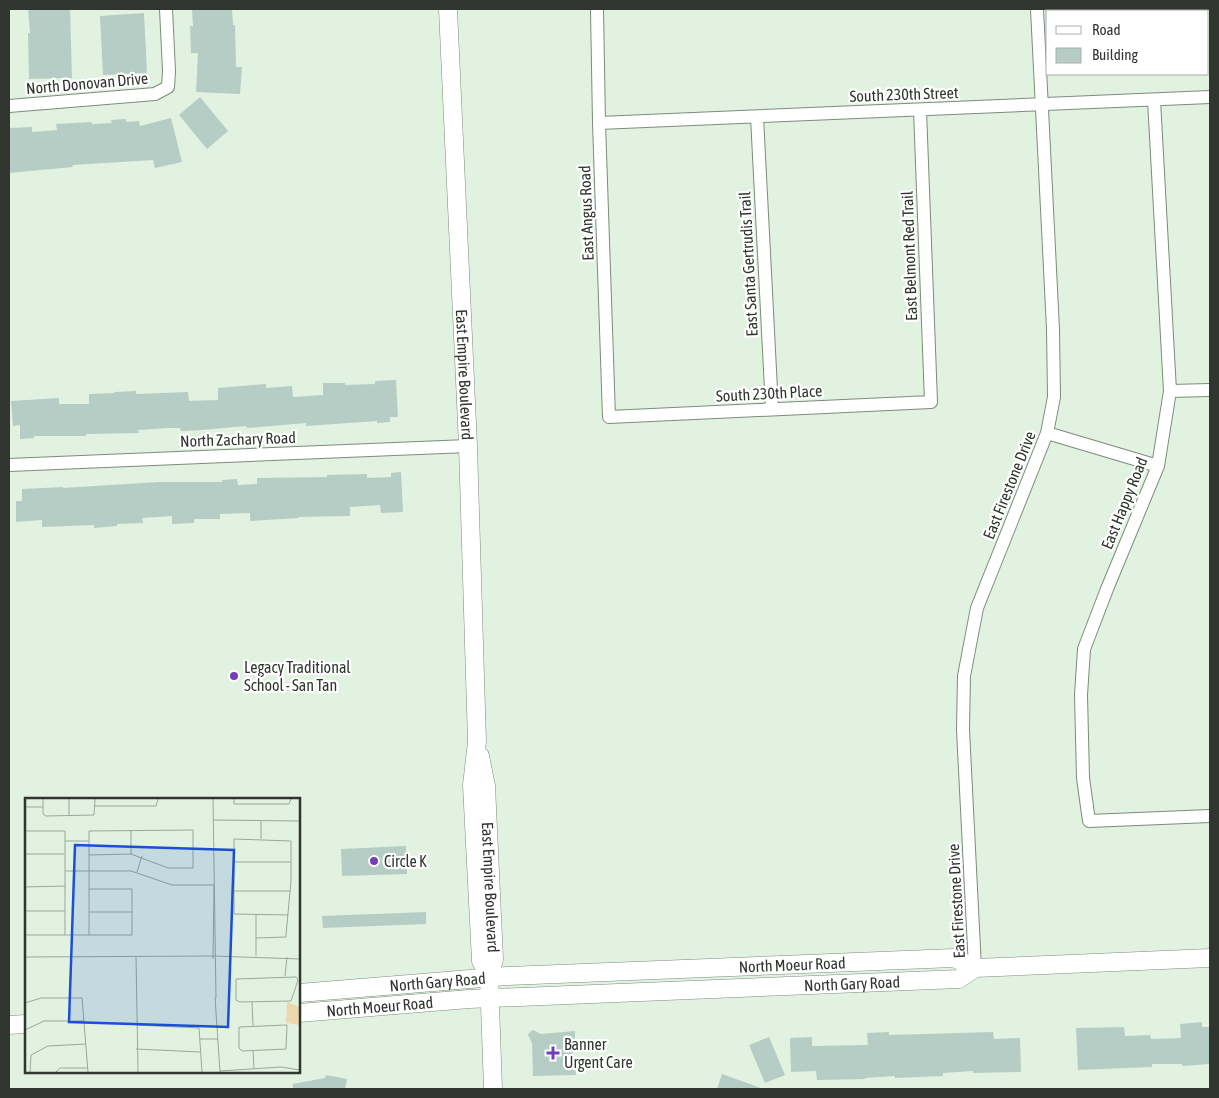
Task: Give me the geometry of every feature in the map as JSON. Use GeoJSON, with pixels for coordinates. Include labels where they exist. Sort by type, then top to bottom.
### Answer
{"type":"FeatureCollection","features":[{"type":"Feature","properties":{"kind":"main road","name":"East Empire Boulevard"},"geometry":{"type":"LineString","coordinates":[[448,9],[468,446],[477,742],[486,786],[494,959],[489,977],[493,1089]]}},
{"type":"Feature","properties":{"kind":"main road","name":"North Moeur Road"},"geometry":{"type":"LineString","coordinates":[[607,971],[954,958],[975,968]]}},
{"type":"Feature","properties":{"kind":"main road","name":"North Gary Road"},"geometry":{"type":"LineString","coordinates":[[490,998],[959,979],[975,968],[1210,958]]}},
{"type":"Feature","properties":{"kind":"main road","name":"North Gary Road"},"geometry":{"type":"LineString","coordinates":[[300,993],[489,977],[607,971]]}},
{"type":"Feature","properties":{"kind":"main road","name":"North Moeur Road"},"geometry":{"type":"LineString","coordinates":[[300,1013],[490,998]]}},
{"type":"Feature","properties":{"kind":"main road"},"geometry":{"type":"LineString","coordinates":[[9,1025],[25,1024]]}},
{"type":"Feature","properties":{"kind":"street","name":"North Donovan Drive"},"geometry":{"type":"LineString","coordinates":[[9,106],[155,94],[168,87],[166,9]]}},
{"type":"Feature","properties":{"kind":"street","name":"East Angus Road"},"geometry":{"type":"LineString","coordinates":[[598,9],[599,123],[609,417]]}},
{"type":"Feature","properties":{"kind":"street","name":"East Firestone Drive"},"geometry":{"type":"LineString","coordinates":[[975,968],[963,730],[964,676],[977,608],[1047,433],[1054,397],[1053,329],[1037,9]]}},
{"type":"Feature","properties":{"kind":"street","name":"South 230th Street"},"geometry":{"type":"LineString","coordinates":[[599,123],[1210,97]]}},
{"type":"Feature","properties":{"kind":"street","name":"East Happy Road"},"geometry":{"type":"LineString","coordinates":[[1154,100],[1170,391],[1158,466],[1084,649],[1081,695],[1083,778],[1089,821],[1210,816]]}},
{"type":"Feature","properties":{"kind":"street","name":"East Belmont Red Trail"},"geometry":{"type":"LineString","coordinates":[[920,110],[931,402]]}},
{"type":"Feature","properties":{"kind":"street","name":"East Santa Gertrudis Trail"},"geometry":{"type":"LineString","coordinates":[[757,117],[772,409]]}},
{"type":"Feature","properties":{"kind":"street"},"geometry":{"type":"LineString","coordinates":[[1170,391],[1210,390]]}},
{"type":"Feature","properties":{"kind":"street","name":"South 230th Place"},"geometry":{"type":"LineString","coordinates":[[609,417],[931,402]]}},
{"type":"Feature","properties":{"kind":"street"},"geometry":{"type":"LineString","coordinates":[[1047,433],[1158,466]]}},
{"type":"Feature","properties":{"kind":"street","name":"North Zachary Road"},"geometry":{"type":"LineString","coordinates":[[9,465],[468,446]]}},
{"type":"Feature","properties":{"kind":"building"},"geometry":{"type":"Polygon","coordinates":[[[28,9],[70,9],[72,78],[29,79],[28,33],[30,33],[28,9]]]}},
{"type":"Feature","properties":{"kind":"building"},"geometry":{"type":"Polygon","coordinates":[[[192,9],[232,9],[233,25],[235,25],[236,67],[242,67],[240,94],[196,92],[198,53],[191,53],[190,26],[193,26],[192,9]]]}},
{"type":"Feature","properties":{"kind":"building"},"geometry":{"type":"Polygon","coordinates":[[[144,13],[147,73],[103,75],[100,16],[144,13]]]}},
{"type":"Feature","properties":{"kind":"building"},"geometry":{"type":"Polygon","coordinates":[[[200,97],[228,131],[207,149],[179,115],[200,97]]]}},
{"type":"Feature","properties":{"kind":"building"},"geometry":{"type":"Polygon","coordinates":[[[171,118],[182,162],[155,168],[153,160],[72,165],[73,167],[9,173],[9,128],[32,127],[32,132],[57,130],[56,124],[112,123],[111,120],[126,119],[126,122],[139,121],[140,126],[171,118]]]}},
{"type":"Feature","properties":{"kind":"building"},"geometry":{"type":"Polygon","coordinates":[[[396,380],[398,417],[390,417],[390,422],[377,423],[377,421],[306,426],[306,423],[181,431],[180,428],[168,428],[138,430],[139,433],[34,436],[34,438],[20,439],[20,425],[13,426],[11,401],[59,398],[59,404],[89,404],[89,394],[136,391],[136,394],[188,392],[189,401],[218,400],[218,388],[266,384],[266,388],[292,386],[293,397],[323,395],[323,383],[345,383],[345,385],[375,384],[375,381],[396,380]]]}},
{"type":"Feature","properties":{"kind":"building"},"geometry":{"type":"Polygon","coordinates":[[[401,472],[403,512],[381,513],[380,505],[350,507],[350,516],[298,517],[250,521],[250,513],[220,514],[220,519],[194,519],[194,523],[172,524],[172,516],[142,518],[143,523],[117,524],[117,526],[94,528],[94,525],[42,527],[42,520],[16,522],[16,501],[22,501],[22,489],[159,482],[222,482],[222,480],[237,479],[238,485],[257,484],[257,478],[327,477],[327,475],[367,474],[367,478],[391,477],[391,473],[401,472]]]}},
{"type":"Feature","properties":{"kind":"building","name":"Circle K"},"geometry":{"type":"Polygon","coordinates":[[[406,846],[407,874],[342,876],[341,849],[406,846]]]}},
{"type":"Feature","properties":{"kind":"building","name":"Circle K"},"geometry":{"type":"Polygon","coordinates":[[[426,912],[426,924],[323,928],[322,916],[426,912]]]}},
{"type":"Feature","properties":{"kind":"building"},"geometry":{"type":"Polygon","coordinates":[[[1202,1022],[1202,1027],[1210,1027],[1210,1064],[1182,1066],[1182,1064],[1152,1064],[1152,1067],[1078,1070],[1076,1028],[1124,1027],[1125,1036],[1150,1035],[1151,1039],[1181,1038],[1180,1024],[1202,1022]]]}},
{"type":"Feature","properties":{"kind":"building","name":"Banner Urgent Care"},"geometry":{"type":"Polygon","coordinates":[[[533,1030],[541,1034],[575,1031],[575,1042],[572,1042],[573,1065],[575,1065],[576,1075],[533,1076],[532,1043],[528,1035],[533,1030]]]}},
{"type":"Feature","properties":{"kind":"building"},"geometry":{"type":"Polygon","coordinates":[[[889,1032],[889,1035],[993,1032],[994,1039],[1020,1038],[1021,1072],[973,1073],[973,1071],[943,1073],[943,1076],[895,1078],[895,1076],[817,1080],[816,1071],[791,1072],[790,1038],[812,1037],[812,1046],[868,1045],[867,1033],[889,1032]]]}},
{"type":"Feature","properties":{"kind":"building"},"geometry":{"type":"Polygon","coordinates":[[[769,1037],[785,1075],[765,1083],[749,1045],[769,1037]]]}},
{"type":"Feature","properties":{"kind":"building"},"geometry":{"type":"Polygon","coordinates":[[[722,1074],[761,1088],[761,1089],[717,1089],[722,1074]]]}},
{"type":"Feature","properties":{"kind":"building"},"geometry":{"type":"Polygon","coordinates":[[[326,1075],[347,1079],[345,1089],[293,1089],[293,1084],[325,1078],[326,1075]]]}},
{"type":"Feature","properties":{"kind":"place","name":"Legacy Traditional School - San Tan"},"geometry":{"type":"Point","coordinates":[234,676]}},
{"type":"Feature","properties":{"kind":"place","name":"Circle K"},"geometry":{"type":"Point","coordinates":[374,861]}},
{"type":"Feature","properties":{"kind":"place","name":"Banner Urgent Care"},"geometry":{"type":"Point","coordinates":[553,1053]}}]}
